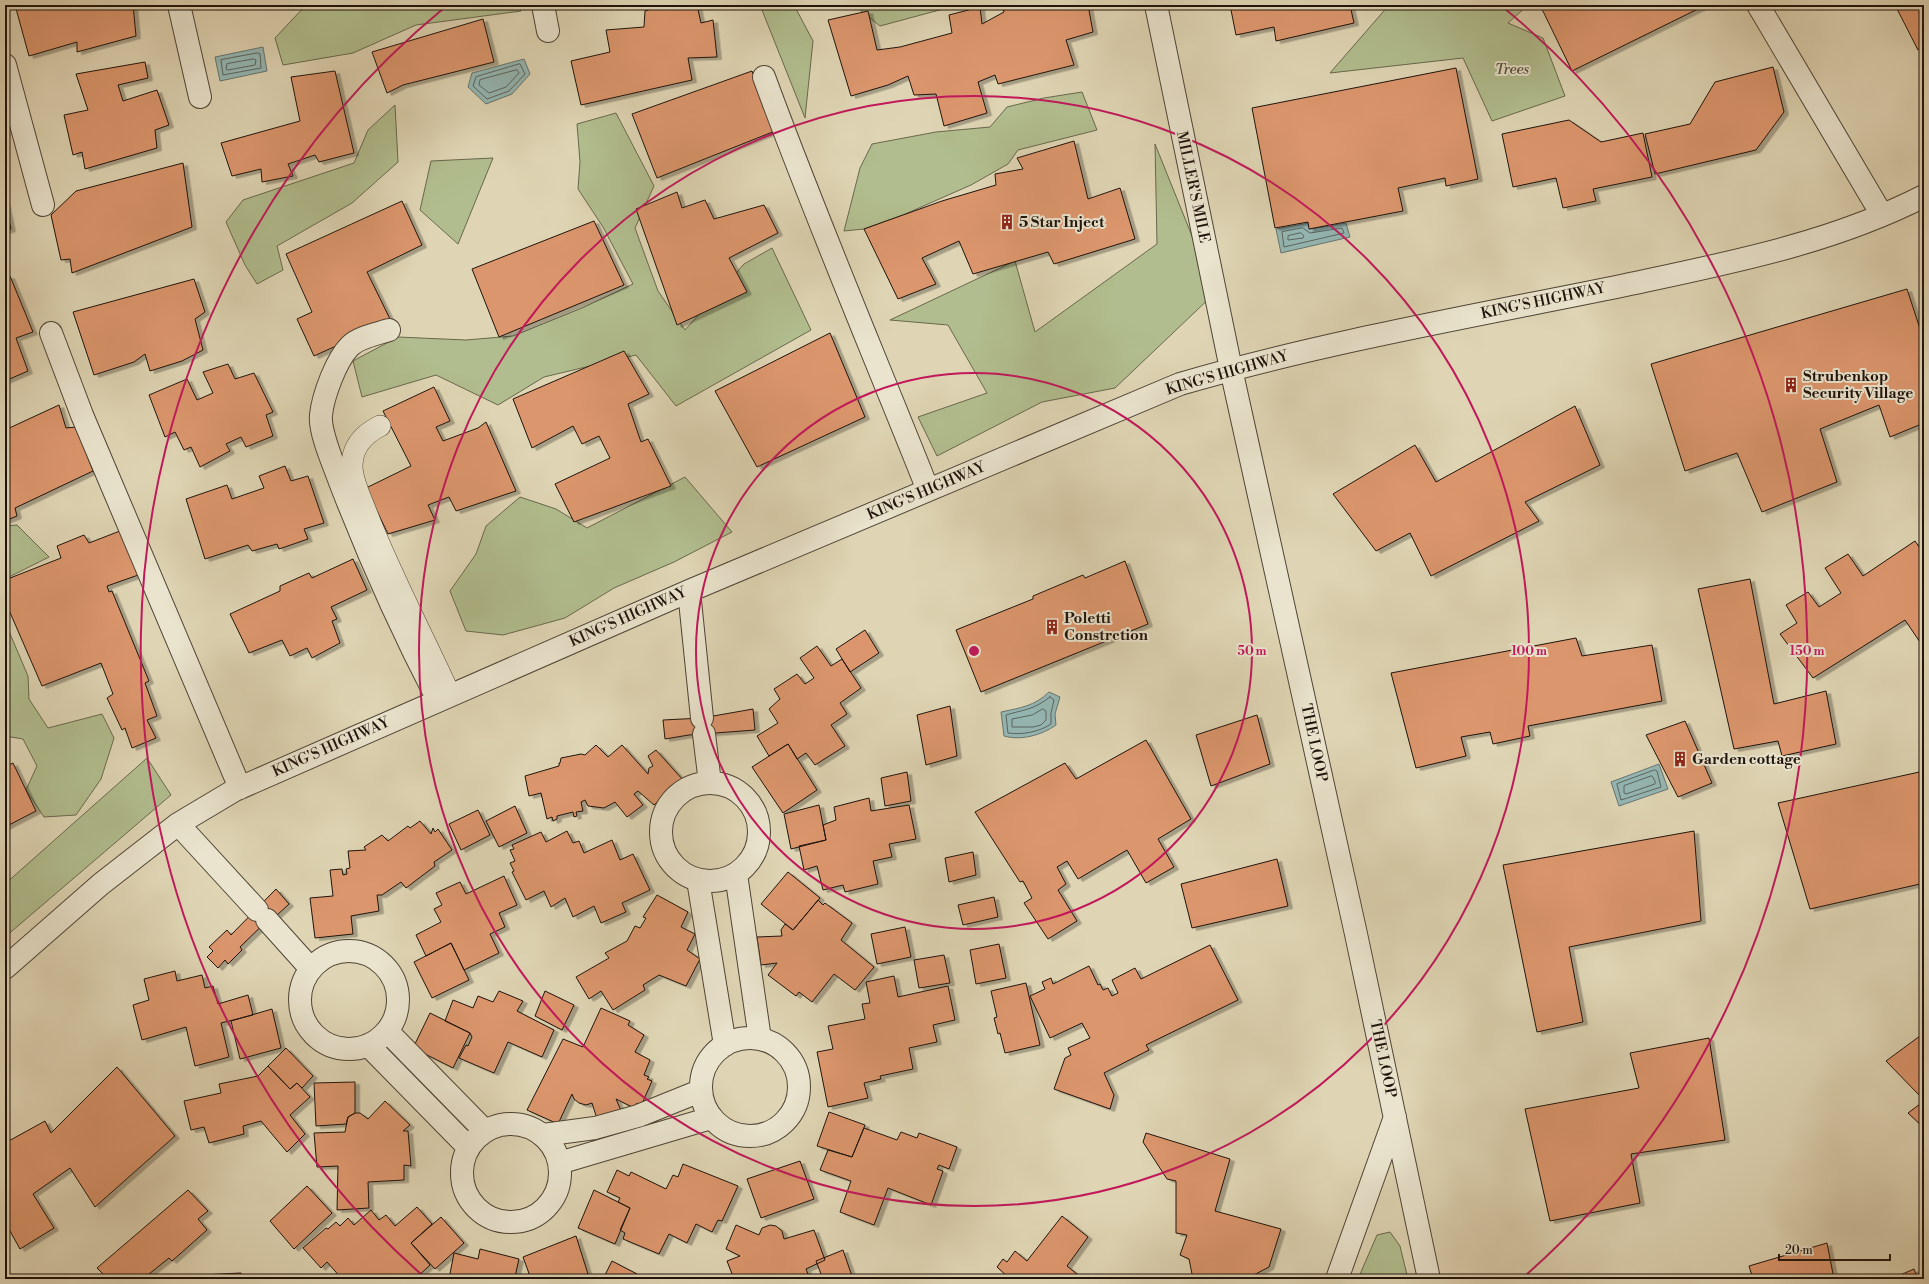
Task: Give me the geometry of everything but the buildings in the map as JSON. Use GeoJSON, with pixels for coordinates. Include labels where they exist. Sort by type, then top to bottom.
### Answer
{"type":"FeatureCollection","features":[{"type":"Feature","properties":{"kind":"street"},"geometry":{"type":"LineString","coordinates":[[179,5],[200,97]]}},
{"type":"Feature","properties":{"kind":"street"},"geometry":{"type":"LineString","coordinates":[[543,5],[548,31]]}},
{"type":"Feature","properties":{"kind":"street","name":"MILLER'S MILE"},"geometry":{"type":"LineString","coordinates":[[1156,5],[1231,369]]}},
{"type":"Feature","properties":{"kind":"street"},"geometry":{"type":"LineString","coordinates":[[1758,5],[1882,215]]}},
{"type":"Feature","properties":{"kind":"street"},"geometry":{"type":"LineString","coordinates":[[5,65],[43,205]]}},
{"type":"Feature","properties":{"kind":"street"},"geometry":{"type":"LineString","coordinates":[[764,78],[796,166],[862,323],[928,490]]}},
{"type":"Feature","properties":{"kind":"street","name":"KING'S HIGHWAY"},"geometry":{"type":"LineString","coordinates":[[5,968],[101,884],[178,824],[240,788],[689,591],[1180,384],[1231,369],[1388,333],[1731,262],[1807,241],[1882,215],[1924,196]]}},
{"type":"Feature","properties":{"kind":"street"},"geometry":{"type":"LineString","coordinates":[[389,330],[355,342],[349,347],[333,374],[326,391],[320,417],[325,442],[364,543],[407,640],[444,698]]}},
{"type":"Feature","properties":{"kind":"street"},"geometry":{"type":"LineString","coordinates":[[51,333],[82,415],[240,788]]}},
{"type":"Feature","properties":{"kind":"street","name":"THE LOOP"},"geometry":{"type":"LineString","coordinates":[[1231,369],[1395,1117],[1429,1279]]}},
{"type":"Feature","properties":{"kind":"street"},"geometry":{"type":"LineString","coordinates":[[689,591],[710,783]]}},
{"type":"Feature","properties":{"kind":"street"},"geometry":{"type":"LineString","coordinates":[[710,783],[726,786],[740,793],[750,804],[757,818],[759,834],[756,850],[748,863],[736,874],[724,879],[711,881],[698,880],[683,874],[671,864],[663,850],[660,834],[662,818],[669,804],[680,793],[694,785],[710,783]]}},
{"type":"Feature","properties":{"kind":"street"},"geometry":{"type":"LineString","coordinates":[[178,824],[311,969]]}},
{"type":"Feature","properties":{"kind":"street"},"geometry":{"type":"LineString","coordinates":[[736,874],[760,1039]]}},
{"type":"Feature","properties":{"kind":"street"},"geometry":{"type":"LineString","coordinates":[[698,880],[724,1045]]}},
{"type":"Feature","properties":{"kind":"street"},"geometry":{"type":"LineString","coordinates":[[352,951],[368,954],[381,962],[391,974],[397,988],[398,1003],[395,1018],[387,1031],[368,1045],[354,1049],[340,1048],[326,1044],[314,1035],[306,1023],[301,1010],[300,995],[303,981],[311,969],[322,958],[337,952],[352,951]]}},
{"type":"Feature","properties":{"kind":"street"},"geometry":{"type":"LineString","coordinates":[[387,1031],[485,1131]]}},
{"type":"Feature","properties":{"kind":"street"},"geometry":{"type":"LineString","coordinates":[[760,1039],[774,1044],[785,1053],[794,1064],[798,1078],[799,1093],[795,1106],[787,1119],[776,1128],[763,1134],[749,1136],[734,1134],[722,1128],[711,1118],[704,1105],[700,1091],[701,1077],[706,1065],[714,1053],[724,1045],[736,1040],[760,1039]]}},
{"type":"Feature","properties":{"kind":"street"},"geometry":{"type":"LineString","coordinates":[[368,1045],[468,1147]]}},
{"type":"Feature","properties":{"kind":"street"},"geometry":{"type":"LineString","coordinates":[[543,1135],[596,1128],[638,1116],[700,1091]]}},
{"type":"Feature","properties":{"kind":"street","name":"THE LOOP"},"geometry":{"type":"LineString","coordinates":[[1337,1279],[1395,1117]]}},
{"type":"Feature","properties":{"kind":"street"},"geometry":{"type":"LineString","coordinates":[[559,1162],[711,1118]]}},
{"type":"Feature","properties":{"kind":"street"},"geometry":{"type":"LineString","coordinates":[[515,1124],[530,1127],[543,1135],[553,1148],[559,1162],[560,1178],[556,1194],[546,1207],[534,1216],[518,1221],[502,1222],[487,1216],[474,1206],[466,1194],[462,1178],[463,1162],[468,1147],[485,1131],[500,1125],[515,1124]]}},
{"type":"Feature","properties":{"kind":"lane"},"geometry":{"type":"LineString","coordinates":[[380,426],[362,437],[353,455],[352,467],[355,483],[372,528],[444,698]]}},
{"type":"Feature","properties":{"kind":"green space"},"geometry":{"type":"Polygon","coordinates":[[[306,5],[518,5],[521,11],[416,25],[353,53],[283,65],[275,38],[306,5]]]}},
{"type":"Feature","properties":{"kind":"green space"},"geometry":{"type":"Polygon","coordinates":[[[760,5],[794,5],[813,41],[805,118],[760,5]]]}},
{"type":"Feature","properties":{"kind":"green space"},"geometry":{"type":"Polygon","coordinates":[[[854,5],[958,5],[880,26],[854,5]]]}},
{"type":"Feature","properties":{"kind":"green space","name":"Trees"},"geometry":{"type":"Polygon","coordinates":[[[1389,5],[1528,5],[1508,23],[1543,38],[1565,96],[1492,121],[1463,58],[1330,73],[1389,5]]]}},
{"type":"Feature","properties":{"kind":"green space"},"geometry":{"type":"Polygon","coordinates":[[[1082,92],[1097,130],[1018,150],[1008,164],[971,185],[903,215],[864,229],[844,231],[860,168],[872,144],[936,132],[990,127],[1007,107],[1044,98],[1082,92]]]}},
{"type":"Feature","properties":{"kind":"green space"},"geometry":{"type":"Polygon","coordinates":[[[395,105],[398,162],[352,203],[277,246],[283,270],[257,284],[245,265],[226,222],[243,200],[354,163],[368,130],[395,105]]]}},
{"type":"Feature","properties":{"kind":"green space"},"geometry":{"type":"Polygon","coordinates":[[[616,113],[654,186],[635,228],[658,291],[685,330],[744,264],[772,248],[811,330],[676,406],[636,355],[544,377],[498,405],[436,375],[362,397],[353,361],[398,337],[466,340],[513,336],[582,308],[633,284],[603,227],[578,189],[580,162],[577,124],[616,113]]]}},
{"type":"Feature","properties":{"kind":"green space"},"geometry":{"type":"Polygon","coordinates":[[[1155,144],[1215,293],[1115,388],[1042,402],[937,456],[918,417],[987,393],[948,325],[890,320],[1015,261],[1035,332],[1157,244],[1155,144]]]}},
{"type":"Feature","properties":{"kind":"green space"},"geometry":{"type":"Polygon","coordinates":[[[493,158],[458,244],[420,210],[431,161],[493,158]]]}},
{"type":"Feature","properties":{"kind":"green space"},"geometry":{"type":"Polygon","coordinates":[[[685,477],[732,532],[674,562],[614,588],[565,618],[503,635],[466,631],[450,591],[476,554],[486,526],[520,497],[556,509],[587,528],[685,477]]]}},
{"type":"Feature","properties":{"kind":"green space"},"geometry":{"type":"Polygon","coordinates":[[[17,525],[49,557],[5,579],[5,526],[17,525]]]}},
{"type":"Feature","properties":{"kind":"green space"},"geometry":{"type":"Polygon","coordinates":[[[5,622],[28,676],[29,699],[48,728],[102,714],[114,738],[101,779],[76,815],[44,817],[26,790],[37,766],[23,739],[5,736],[5,622]]]}},
{"type":"Feature","properties":{"kind":"green space"},"geometry":{"type":"Polygon","coordinates":[[[147,758],[171,795],[5,937],[5,884],[147,758]]]}},
{"type":"Feature","properties":{"kind":"green space"},"geometry":{"type":"Polygon","coordinates":[[[1390,1232],[1400,1246],[1408,1279],[1358,1279],[1377,1235],[1390,1232]]]}},
{"type":"Feature","properties":{"kind":"water"},"geometry":{"type":"Polygon","coordinates":[[[263,47],[267,71],[220,81],[215,57],[263,47]]]}},
{"type":"Feature","properties":{"kind":"water"},"geometry":{"type":"Polygon","coordinates":[[[524,59],[530,74],[512,94],[486,104],[468,87],[472,73],[524,59]]]}},
{"type":"Feature","properties":{"kind":"water"},"geometry":{"type":"Polygon","coordinates":[[[1309,223],[1310,229],[1346,223],[1350,237],[1281,253],[1276,229],[1309,223]]]}},
{"type":"Feature","properties":{"kind":"water"},"geometry":{"type":"Polygon","coordinates":[[[1049,692],[1060,697],[1055,714],[1056,725],[1044,732],[1031,736],[1017,738],[1004,736],[1001,712],[1021,708],[1033,703],[1044,697],[1049,692]]]}},
{"type":"Feature","properties":{"kind":"water"},"geometry":{"type":"Polygon","coordinates":[[[1659,764],[1668,789],[1619,806],[1611,782],[1659,764]]]}},
{"type":"Feature","properties":{"kind":"place","name":"5 Star Inject"},"geometry":{"type":"Point","coordinates":[1007,222]}},
{"type":"Feature","properties":{"kind":"place","name":"Strubenkop Security Village"},"geometry":{"type":"Point","coordinates":[1791,385]}},
{"type":"Feature","properties":{"kind":"place","name":"Poletti Constrction"},"geometry":{"type":"Point","coordinates":[1052,627]}},
{"type":"Feature","properties":{"kind":"place","name":"Garden cottage"},"geometry":{"type":"Point","coordinates":[1680,759]}}]}
